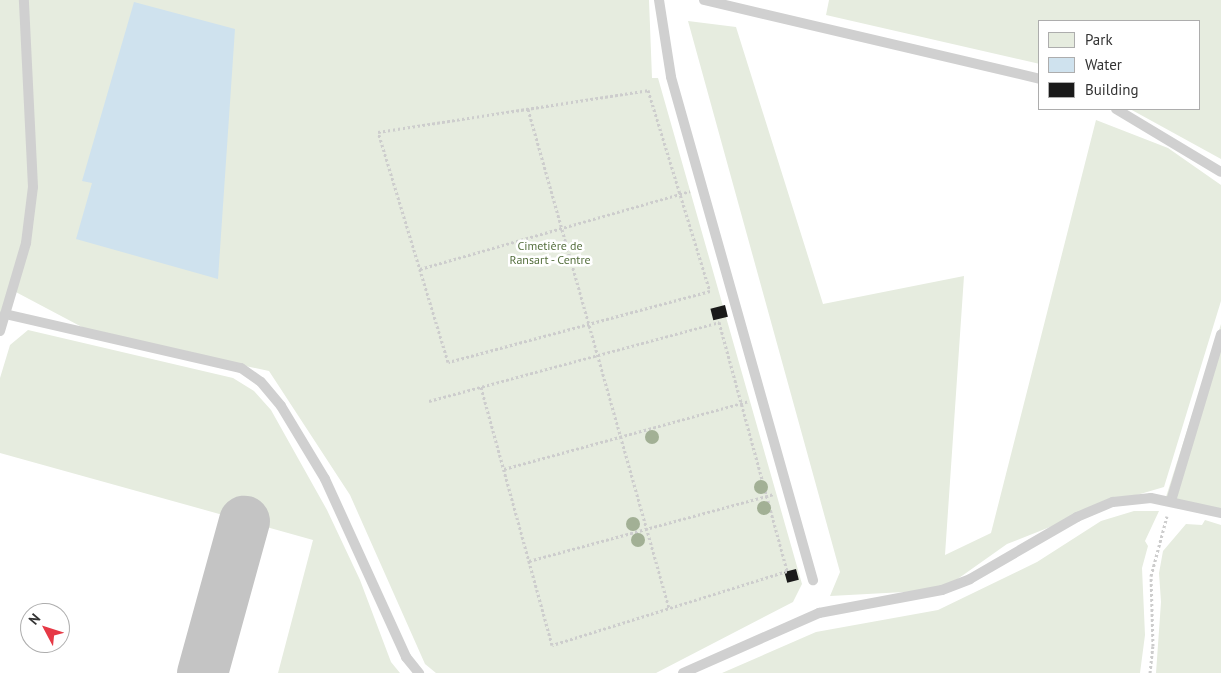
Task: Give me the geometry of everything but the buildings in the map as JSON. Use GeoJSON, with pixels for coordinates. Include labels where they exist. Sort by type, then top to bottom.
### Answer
{"type":"FeatureCollection","features":[{"type":"Feature","properties":{"kind":"lane"},"geometry":{"type":"LineString","coordinates":[[0,331],[26,243],[33,187],[24,0]]}},
{"type":"Feature","properties":{"kind":"lane"},"geometry":{"type":"LineString","coordinates":[[659,0],[671,77],[812,580]]}},
{"type":"Feature","properties":{"kind":"lane"},"geometry":{"type":"LineString","coordinates":[[704,0],[1038,79]]}},
{"type":"Feature","properties":{"kind":"lane"},"geometry":{"type":"LineString","coordinates":[[1118,110],[1221,172]]}},
{"type":"Feature","properties":{"kind":"lane"},"geometry":{"type":"LineString","coordinates":[[5,314],[241,368],[261,382],[281,406],[325,479],[406,657],[419,673]]}},
{"type":"Feature","properties":{"kind":"lane"},"geometry":{"type":"LineString","coordinates":[[1172,501],[1221,334]]}},
{"type":"Feature","properties":{"kind":"lane"},"geometry":{"type":"LineString","coordinates":[[683,673],[818,613],[942,590],[970,579],[1077,517],[1113,502],[1151,498],[1221,513]]}},
{"type":"Feature","properties":{"kind":"path"},"geometry":{"type":"LineString","coordinates":[[648,90],[710,292],[448,362],[378,132],[528,109],[648,90]]}},
{"type":"Feature","properties":{"kind":"path"},"geometry":{"type":"LineString","coordinates":[[528,109],[669,608]]}},
{"type":"Feature","properties":{"kind":"path"},"geometry":{"type":"LineString","coordinates":[[420,269],[702,188]]}},
{"type":"Feature","properties":{"kind":"path"},"geometry":{"type":"LineString","coordinates":[[429,401],[719,322],[787,572],[552,645],[481,387]]}},
{"type":"Feature","properties":{"kind":"path"},"geometry":{"type":"LineString","coordinates":[[504,469],[760,398]]}},
{"type":"Feature","properties":{"kind":"path"},"geometry":{"type":"LineString","coordinates":[[529,561],[786,491]]}},
{"type":"Feature","properties":{"kind":"path"},"geometry":{"type":"LineString","coordinates":[[1150,673],[1153,646],[1151,576],[1172,501]]}},
{"type":"Feature","properties":{"kind":"green space","name":"Cimetière de Ransart - Centre"},"geometry":{"type":"Polygon","coordinates":[[[0,0],[649,0],[652,78],[658,78],[802,584],[793,602],[656,673],[436,673],[425,664],[350,495],[269,371],[97,335],[12,290],[0,318],[0,0]]]}},
{"type":"Feature","properties":{"kind":"green space"},"geometry":{"type":"Polygon","coordinates":[[[829,0],[1221,0],[1221,159],[1132,110],[1201,110],[1201,20],[1038,20],[1038,64],[826,15],[829,0]]]}},
{"type":"Feature","properties":{"kind":"green space"},"geometry":{"type":"Polygon","coordinates":[[[688,21],[736,27],[823,304],[964,276],[945,555],[991,533],[1096,120],[1168,148],[1221,185],[1221,301],[1164,487],[1113,502],[1007,544],[942,590],[830,596],[840,572],[688,21]]]}},
{"type":"Feature","properties":{"kind":"green space"},"geometry":{"type":"Polygon","coordinates":[[[1221,324],[1221,515],[1165,500],[1221,324]]]}},
{"type":"Feature","properties":{"kind":"green space"},"geometry":{"type":"Polygon","coordinates":[[[28,330],[233,378],[254,391],[271,410],[327,510],[360,580],[391,662],[400,673],[278,673],[313,540],[0,453],[0,378],[10,345],[28,330]]]}},
{"type":"Feature","properties":{"kind":"green space"},"geometry":{"type":"Polygon","coordinates":[[[1134,511],[1159,511],[1145,541],[1148,546],[1142,568],[1145,635],[1140,673],[722,673],[816,632],[938,610],[1037,562],[1101,521],[1134,511]]]}},
{"type":"Feature","properties":{"kind":"green space"},"geometry":{"type":"Polygon","coordinates":[[[1205,520],[1221,525],[1221,673],[1156,673],[1161,602],[1159,573],[1163,551],[1186,524],[1202,525],[1205,520]]]}},
{"type":"Feature","properties":{"kind":"water"},"geometry":{"type":"Polygon","coordinates":[[[134,2],[235,29],[218,279],[76,239],[92,183],[82,181],[134,2]]]}},
{"type":"Feature","properties":{"kind":"taxiway"},"geometry":{"type":"LineString","coordinates":[[202,673],[244,521]]}}]}
